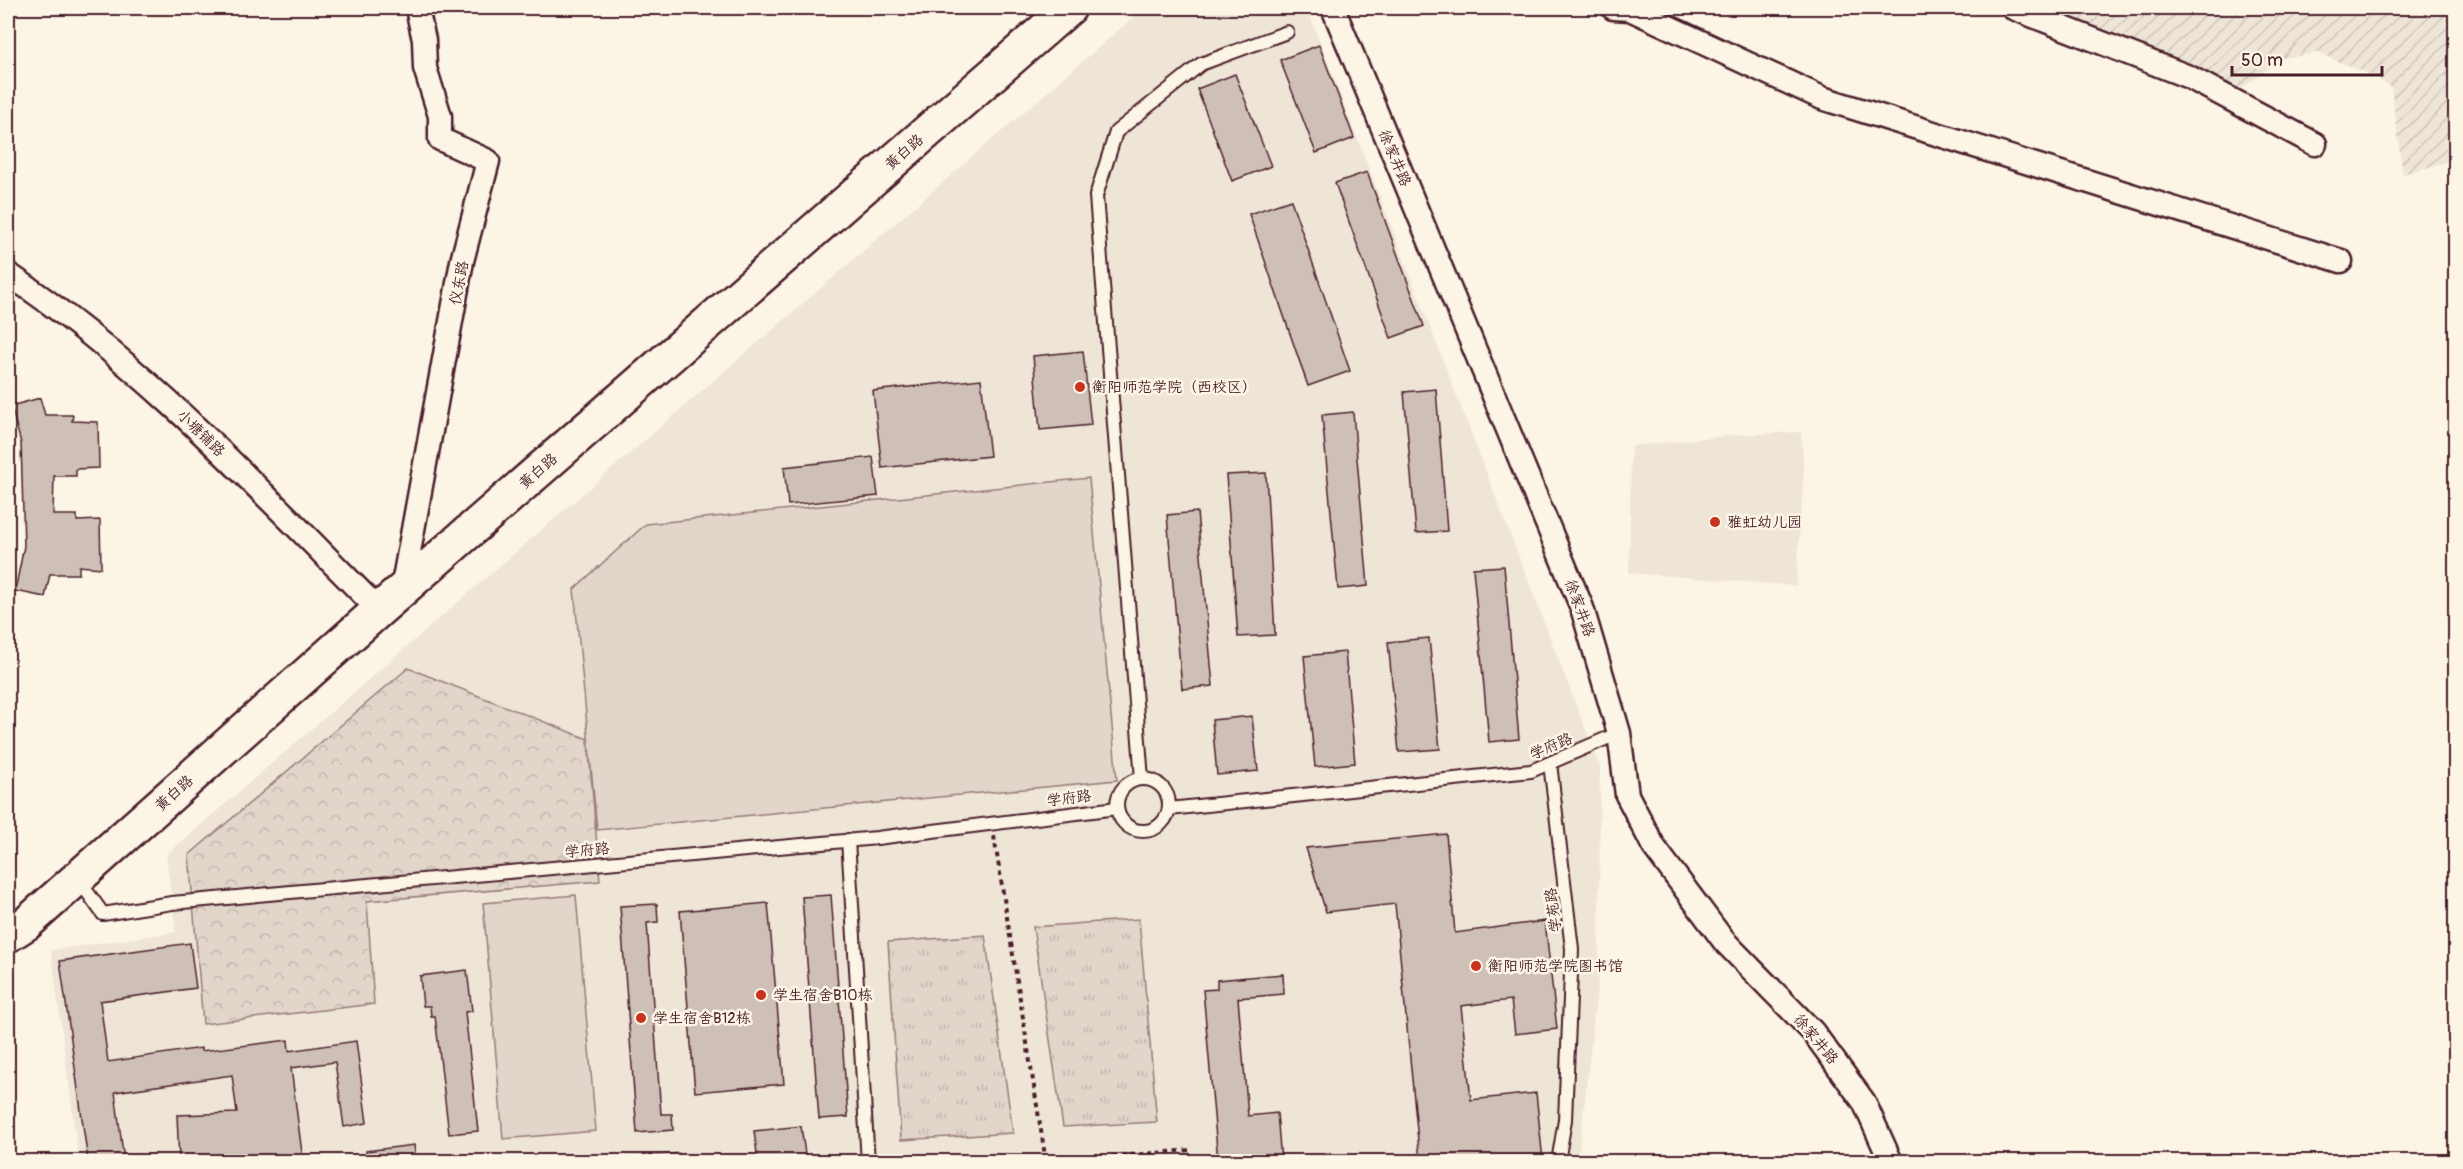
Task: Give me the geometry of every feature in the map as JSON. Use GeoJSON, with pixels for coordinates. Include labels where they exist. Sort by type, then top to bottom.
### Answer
{"type":"FeatureCollection","features":[{"type":"Feature","properties":{"kind":"main road","name":"黄白路"},"geometry":{"type":"LineString","coordinates":[[8,935],[27,923],[391,600],[1069,8]]}},
{"type":"Feature","properties":{"kind":"street","name":"仪东路"},"geometry":{"type":"LineString","coordinates":[[391,600],[462,261],[488,161],[440,139],[440,116],[425,68],[424,40],[417,8]]}},
{"type":"Feature","properties":{"kind":"street","name":"徐家井路"},"geometry":{"type":"LineString","coordinates":[[1333,8],[1582,608],[1619,733],[1627,795],[1654,847],[1724,941],[1813,1032],[1864,1101],[1891,1161]]}},
{"type":"Feature","properties":{"kind":"street"},"geometry":{"type":"LineString","coordinates":[[1614,8],[1630,9],[1822,98],[2341,261]]}},
{"type":"Feature","properties":{"kind":"street"},"geometry":{"type":"LineString","coordinates":[[2013,8],[2189,77],[2315,144]]}},
{"type":"Feature","properties":{"kind":"street","name":"小塘铺路"},"geometry":{"type":"LineString","coordinates":[[8,274],[57,307],[185,416],[391,600]]}},
{"type":"Feature","properties":{"kind":"lane"},"geometry":{"type":"LineString","coordinates":[[1142,779],[1096,196],[1116,132],[1201,64],[1287,32]]}},
{"type":"Feature","properties":{"kind":"lane","name":"学府路"},"geometry":{"type":"LineString","coordinates":[[1169,809],[1531,771],[1619,733]]}},
{"type":"Feature","properties":{"kind":"lane","name":"学苑路"},"geometry":{"type":"LineString","coordinates":[[1550,763],[1572,950],[1565,1120],[1558,1161]]}},
{"type":"Feature","properties":{"kind":"lane"},"geometry":{"type":"LineString","coordinates":[[1142,779],[1153,781],[1162,788],[1168,798],[1169,809],[1165,820],[1156,828],[1145,832],[1135,831],[1126,826],[1117,808],[1117,800],[1126,786],[1142,779]]}},
{"type":"Feature","properties":{"kind":"lane","name":"学府路"},"geometry":{"type":"LineString","coordinates":[[77,878],[103,914],[172,903],[848,840],[1117,808]]}},
{"type":"Feature","properties":{"kind":"lane"},"geometry":{"type":"LineString","coordinates":[[848,840],[868,1161]]}},
{"type":"Feature","properties":{"kind":"path"},"geometry":{"type":"LineString","coordinates":[[992,823],[1046,1161]]}},
{"type":"Feature","properties":{"kind":"path"},"geometry":{"type":"LineString","coordinates":[[1041,1161],[1192,1150]]}},
{"type":"Feature","properties":{"kind":"shaded area","name":"衡阳师范学院（西校区）"},"geometry":{"type":"Polygon","coordinates":[[[1144,8],[1307,8],[1600,767],[1599,973],[1578,1161],[79,1161],[51,950],[176,932],[166,855],[1144,8]]]}},
{"type":"Feature","properties":{"kind":"shaded area"},"geometry":{"type":"Polygon","coordinates":[[[2024,8],[2455,8],[2455,160],[2403,174],[2391,87],[2375,77],[2318,53],[2282,58],[2241,89],[2024,8]]]}},
{"type":"Feature","properties":{"kind":"shaded area","name":"雅虹幼儿园"},"geometry":{"type":"Polygon","coordinates":[[[1801,432],[1804,471],[1796,586],[1629,573],[1631,446],[1733,435],[1801,432]]]}},
{"type":"Feature","properties":{"kind":"green space"},"geometry":{"type":"Polygon","coordinates":[[[1089,478],[1117,780],[597,830],[574,589],[646,524],[1089,478]]]}},
{"type":"Feature","properties":{"kind":"green space"},"geometry":{"type":"Polygon","coordinates":[[[408,668],[588,739],[600,881],[367,901],[374,1004],[203,1024],[189,855],[408,668]]]}},
{"type":"Feature","properties":{"kind":"green space"},"geometry":{"type":"Polygon","coordinates":[[[576,895],[596,1131],[503,1139],[483,903],[576,895]]]}},
{"type":"Feature","properties":{"kind":"green space"},"geometry":{"type":"Polygon","coordinates":[[[1139,919],[1157,1122],[1063,1127],[1033,927],[1139,919]]]}},
{"type":"Feature","properties":{"kind":"green space"},"geometry":{"type":"Polygon","coordinates":[[[985,935],[1013,1133],[901,1140],[888,942],[985,935]]]}},
{"type":"Feature","properties":{"kind":"green space"},"geometry":{"type":"Polygon","coordinates":[[[679,1153],[680,1161],[591,1161],[679,1153]]]}},
{"type":"Feature","properties":{"kind":"building"},"geometry":{"type":"Polygon","coordinates":[[[1319,45],[1354,138],[1316,153],[1280,60],[1319,45]]]}},
{"type":"Feature","properties":{"kind":"building"},"geometry":{"type":"Polygon","coordinates":[[[1235,74],[1271,166],[1232,181],[1197,89],[1235,74]]]}},
{"type":"Feature","properties":{"kind":"building"},"geometry":{"type":"Polygon","coordinates":[[[1367,172],[1424,326],[1391,338],[1335,183],[1367,172]]]}},
{"type":"Feature","properties":{"kind":"building"},"geometry":{"type":"Polygon","coordinates":[[[1291,200],[1350,371],[1308,386],[1249,214],[1291,200]]]}},
{"type":"Feature","properties":{"kind":"building"},"geometry":{"type":"Polygon","coordinates":[[[1083,351],[1091,425],[1040,430],[1033,356],[1083,351]]]}},
{"type":"Feature","properties":{"kind":"building"},"geometry":{"type":"Polygon","coordinates":[[[981,379],[990,456],[882,468],[873,391],[981,379]]]}},
{"type":"Feature","properties":{"kind":"building"},"geometry":{"type":"Polygon","coordinates":[[[1436,389],[1447,531],[1416,533],[1404,392],[1436,389]]]}},
{"type":"Feature","properties":{"kind":"building"},"geometry":{"type":"Polygon","coordinates":[[[40,398],[45,415],[73,415],[72,421],[98,422],[99,468],[76,469],[76,476],[54,476],[53,515],[77,515],[77,521],[100,520],[101,568],[79,566],[79,574],[50,574],[45,597],[15,591],[24,546],[21,443],[11,406],[40,398]]]}},
{"type":"Feature","properties":{"kind":"building"},"geometry":{"type":"Polygon","coordinates":[[[1353,412],[1368,586],[1338,589],[1322,415],[1353,412]]]}},
{"type":"Feature","properties":{"kind":"building"},"geometry":{"type":"Polygon","coordinates":[[[873,457],[878,496],[788,505],[784,467],[873,457]]]}},
{"type":"Feature","properties":{"kind":"building"},"geometry":{"type":"Polygon","coordinates":[[[1266,473],[1275,635],[1238,637],[1226,475],[1266,473]]]}},
{"type":"Feature","properties":{"kind":"building"},"geometry":{"type":"Polygon","coordinates":[[[1197,512],[1213,686],[1182,689],[1167,515],[1197,512]]]}},
{"type":"Feature","properties":{"kind":"building"},"geometry":{"type":"Polygon","coordinates":[[[1504,566],[1519,739],[1489,742],[1473,568],[1504,566]]]}},
{"type":"Feature","properties":{"kind":"building"},"geometry":{"type":"Polygon","coordinates":[[[1429,638],[1440,749],[1399,752],[1388,642],[1429,638]]]}},
{"type":"Feature","properties":{"kind":"building"},"geometry":{"type":"Polygon","coordinates":[[[1345,652],[1355,763],[1315,767],[1304,656],[1345,652]]]}},
{"type":"Feature","properties":{"kind":"building"},"geometry":{"type":"Polygon","coordinates":[[[1252,716],[1258,771],[1217,775],[1212,720],[1252,716]]]}},
{"type":"Feature","properties":{"kind":"building","name":"衡阳师范学院图书馆"},"geometry":{"type":"Polygon","coordinates":[[[1446,834],[1455,933],[1545,921],[1557,1029],[1515,1034],[1511,1000],[1461,1006],[1471,1100],[1536,1093],[1543,1161],[1420,1161],[1395,904],[1326,912],[1306,848],[1446,834]]]}},
{"type":"Feature","properties":{"kind":"building"},"geometry":{"type":"Polygon","coordinates":[[[831,895],[848,1117],[819,1119],[802,897],[831,895]]]}},
{"type":"Feature","properties":{"kind":"building"},"geometry":{"type":"Polygon","coordinates":[[[768,903],[784,1084],[695,1092],[680,911],[768,903]]]}},
{"type":"Feature","properties":{"kind":"building","name":"学生宿舍B12栋"},"geometry":{"type":"Polygon","coordinates":[[[657,904],[658,922],[647,923],[661,1114],[672,1114],[673,1130],[637,1133],[620,906],[657,904]]]}},
{"type":"Feature","properties":{"kind":"building"},"geometry":{"type":"Polygon","coordinates":[[[190,943],[196,988],[100,1001],[108,1062],[201,1048],[201,1051],[288,1040],[289,1051],[356,1041],[367,1123],[344,1127],[335,1062],[291,1068],[303,1161],[179,1161],[177,1115],[237,1113],[232,1075],[115,1092],[124,1161],[88,1161],[60,961],[190,943]]]}},
{"type":"Feature","properties":{"kind":"building"},"geometry":{"type":"Polygon","coordinates":[[[467,970],[472,1011],[465,1012],[478,1131],[449,1134],[435,1016],[431,1016],[430,1006],[423,1006],[420,976],[467,970]]]}},
{"type":"Feature","properties":{"kind":"building"},"geometry":{"type":"Polygon","coordinates":[[[1283,974],[1284,994],[1238,998],[1248,1116],[1277,1113],[1281,1161],[1218,1161],[1203,990],[1217,989],[1217,980],[1283,974]]]}},
{"type":"Feature","properties":{"kind":"building"},"geometry":{"type":"Polygon","coordinates":[[[801,1126],[806,1161],[758,1161],[754,1131],[801,1126]]]}},
{"type":"Feature","properties":{"kind":"building"},"geometry":{"type":"Polygon","coordinates":[[[414,1145],[416,1161],[367,1161],[366,1151],[414,1145]]]}},
{"type":"Feature","properties":{"kind":"place","name":"衡阳师范学院（西校区）"},"geometry":{"type":"Point","coordinates":[1080,387]}},
{"type":"Feature","properties":{"kind":"place","name":"雅虹幼儿园"},"geometry":{"type":"Point","coordinates":[1715,522]}},
{"type":"Feature","properties":{"kind":"place","name":"衡阳师范学院图书馆"},"geometry":{"type":"Point","coordinates":[1476,966]}},
{"type":"Feature","properties":{"kind":"place","name":"学生宿舍B10栋"},"geometry":{"type":"Point","coordinates":[761,995]}},
{"type":"Feature","properties":{"kind":"place","name":"学生宿舍B12栋"},"geometry":{"type":"Point","coordinates":[641,1018]}}]}
